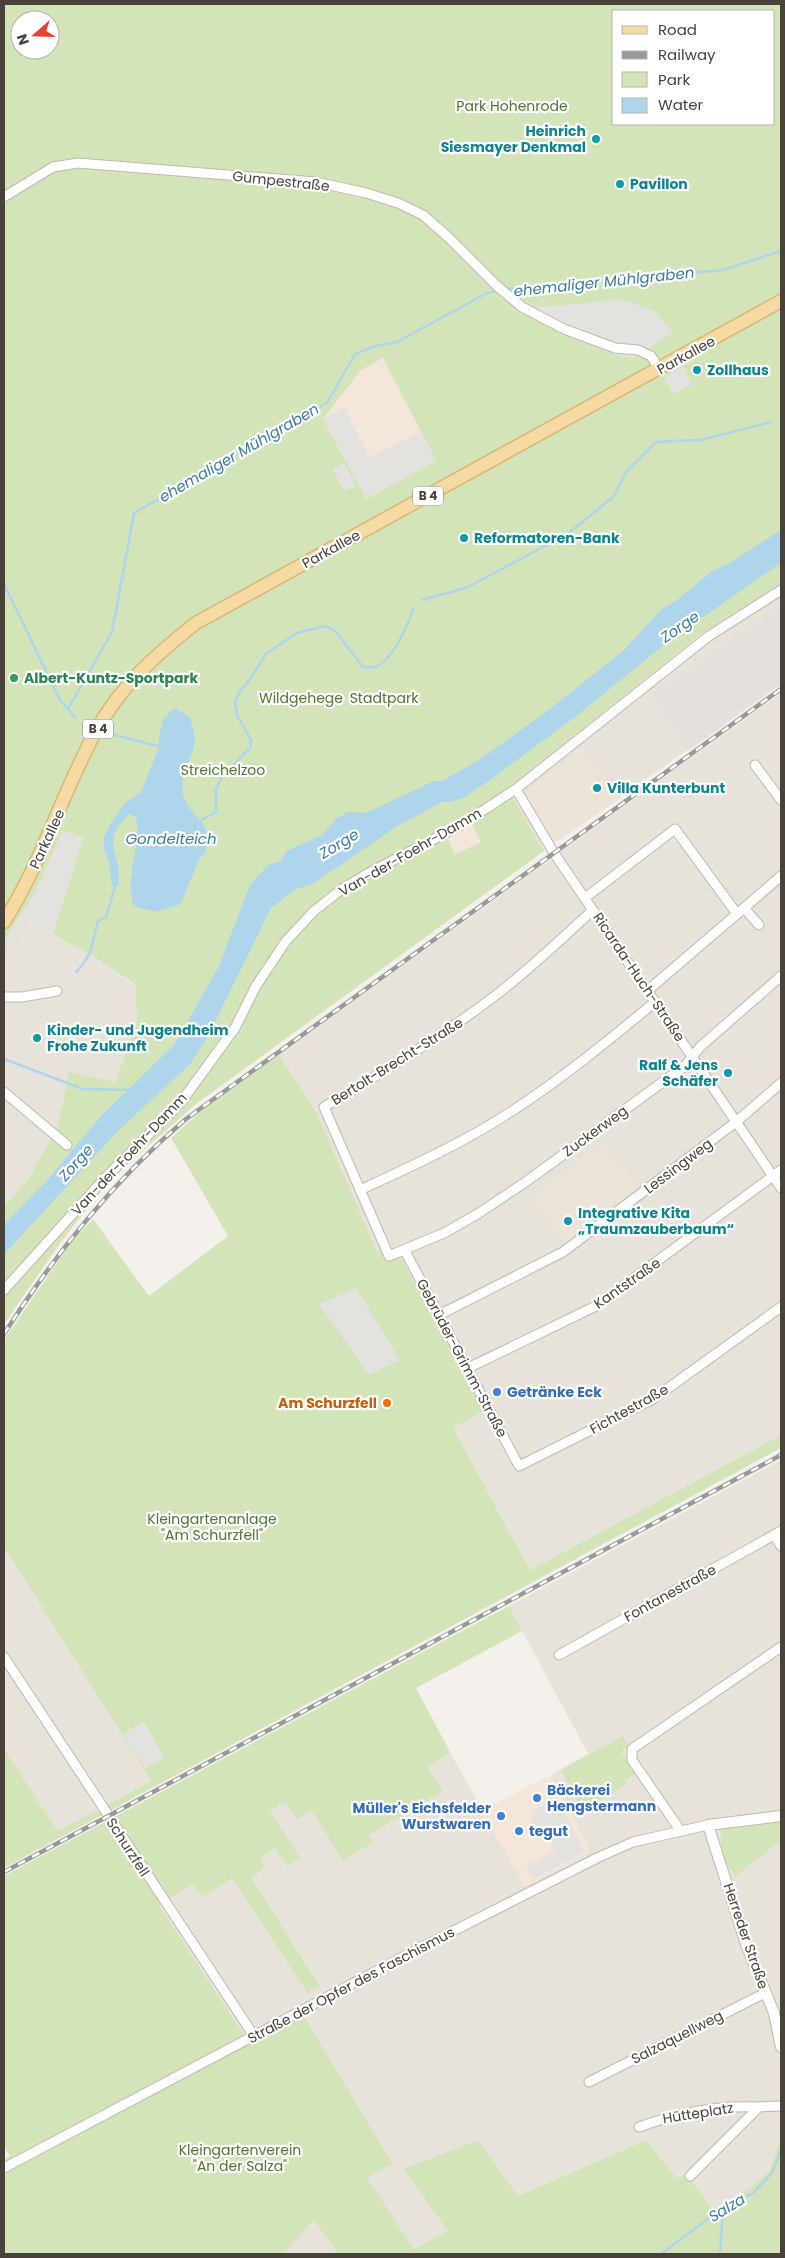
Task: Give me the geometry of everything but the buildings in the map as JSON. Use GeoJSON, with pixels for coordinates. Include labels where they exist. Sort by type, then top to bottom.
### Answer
{"type":"FeatureCollection","features":[{"type":"Feature","properties":{"kind":"main road","name":"Parkallee"},"geometry":{"type":"LineString","coordinates":[[4,922],[38,861],[96,730],[131,682],[164,648],[196,623],[781,301]]}},
{"type":"Feature","properties":{"kind":"street","name":"Gumpestraße"},"geometry":{"type":"LineString","coordinates":[[4,197],[53,167],[78,163],[316,182],[366,193],[423,215],[448,236],[497,286],[522,307],[564,329],[615,348],[638,350],[651,356],[659,369]]}},
{"type":"Feature","properties":{"kind":"street","name":"Van-der-Foehr-Damm"},"geometry":{"type":"LineString","coordinates":[[4,1290],[104,1179],[180,1102],[235,1028],[256,986],[286,941],[314,911],[342,889],[461,825],[516,789],[710,636],[781,590]]}},
{"type":"Feature","properties":{"kind":"street"},"geometry":{"type":"LineString","coordinates":[[755,765],[781,800]]}},
{"type":"Feature","properties":{"kind":"street","name":"Ricarda-Huch-Straße"},"geometry":{"type":"LineString","coordinates":[[516,789],[554,853],[781,1188]]}},
{"type":"Feature","properties":{"kind":"street"},"geometry":{"type":"LineString","coordinates":[[585,898],[675,829],[736,914]]}},
{"type":"Feature","properties":{"kind":"street"},"geometry":{"type":"LineString","coordinates":[[648,991],[781,876]]}},
{"type":"Feature","properties":{"kind":"street"},"geometry":{"type":"LineString","coordinates":[[744,908],[759,925]]}},
{"type":"Feature","properties":{"kind":"street","name":"Bertolt-Brecht-Straße"},"geometry":{"type":"LineString","coordinates":[[389,1256],[324,1107],[454,1026],[532,965],[593,910]]}},
{"type":"Feature","properties":{"kind":"street","name":"Zuckerweg"},"geometry":{"type":"LineString","coordinates":[[389,1256],[405,1251],[444,1233],[527,1181],[686,1065],[700,1047],[781,976]]}},
{"type":"Feature","properties":{"kind":"street"},"geometry":{"type":"LineString","coordinates":[[4,997],[22,997],[56,991]]}},
{"type":"Feature","properties":{"kind":"street"},"geometry":{"type":"LineString","coordinates":[[360,1190],[444,1150],[510,1112],[584,1060],[655,1002]]}},
{"type":"Feature","properties":{"kind":"street","name":"Lessingweg"},"geometry":{"type":"LineString","coordinates":[[439,1315],[563,1252],[736,1122],[781,1083]]}},
{"type":"Feature","properties":{"kind":"street"},"geometry":{"type":"LineString","coordinates":[[4,1092],[67,1145]]}},
{"type":"Feature","properties":{"kind":"street","name":"Kantstraße"},"geometry":{"type":"LineString","coordinates":[[468,1368],[596,1306],[781,1170]]}},
{"type":"Feature","properties":{"kind":"street","name":"Gebrüder-Grimm-Straße"},"geometry":{"type":"LineString","coordinates":[[405,1251],[519,1466]]}},
{"type":"Feature","properties":{"kind":"street","name":"Fichtestraße"},"geometry":{"type":"LineString","coordinates":[[519,1466],[654,1399],[781,1307]]}},
{"type":"Feature","properties":{"kind":"street"},"geometry":{"type":"LineString","coordinates":[[778,1533],[781,1546]]}},
{"type":"Feature","properties":{"kind":"street","name":"Fontanestraße"},"geometry":{"type":"LineString","coordinates":[[559,1656],[778,1533]]}},
{"type":"Feature","properties":{"kind":"street"},"geometry":{"type":"LineString","coordinates":[[680,1830],[632,1760],[632,1748],[781,1646]]}},
{"type":"Feature","properties":{"kind":"street","name":"Schurzfell"},"geometry":{"type":"LineString","coordinates":[[4,1657],[254,2036]]}},
{"type":"Feature","properties":{"kind":"street"},"geometry":{"type":"LineString","coordinates":[[708,1825],[781,1816]]}},
{"type":"Feature","properties":{"kind":"street","name":"Straße der Opfer des Faschismus"},"geometry":{"type":"LineString","coordinates":[[4,2168],[599,1857],[633,1842],[708,1825]]}},
{"type":"Feature","properties":{"kind":"street","name":"Herreder Straße"},"geometry":{"type":"LineString","coordinates":[[708,1825],[746,1944],[778,2026],[781,2047]]}},
{"type":"Feature","properties":{"kind":"street","name":"Salzaquellweg"},"geometry":{"type":"LineString","coordinates":[[589,2082],[765,1992]]}},
{"type":"Feature","properties":{"kind":"street","name":"Hütteplatz"},"geometry":{"type":"LineString","coordinates":[[638,2126],[663,2118],[729,2106],[759,2108],[781,2106]]}},
{"type":"Feature","properties":{"kind":"street","name":"Hütteplatz"},"geometry":{"type":"LineString","coordinates":[[690,2176],[759,2108]]}},
{"type":"Feature","properties":{"kind":"shaded area"},"geometry":{"type":"Polygon","coordinates":[[[621,299],[654,311],[674,332],[633,358],[616,355],[563,335],[520,310],[621,299]]]}},
{"type":"Feature","properties":{"kind":"shaded area"},"geometry":{"type":"Polygon","coordinates":[[[383,357],[436,461],[366,499],[323,419],[361,370],[383,357]]]}},
{"type":"Feature","properties":{"kind":"shaded area"},"geometry":{"type":"Polygon","coordinates":[[[684,366],[691,385],[673,394],[664,377],[684,366]]]}},
{"type":"Feature","properties":{"kind":"shaded area"},"geometry":{"type":"Polygon","coordinates":[[[345,408],[370,457],[421,432],[436,461],[366,499],[323,419],[345,408]]]}},
{"type":"Feature","properties":{"kind":"shaded area"},"geometry":{"type":"Polygon","coordinates":[[[344,463],[356,486],[344,491],[333,469],[344,463]]]}},
{"type":"Feature","properties":{"kind":"shaded area"},"geometry":{"type":"Polygon","coordinates":[[[781,583],[781,684],[544,851],[506,789],[704,633],[781,583]]]}},
{"type":"Feature","properties":{"kind":"shaded area"},"geometry":{"type":"Polygon","coordinates":[[[781,605],[781,684],[688,751],[650,696],[781,605]]]}},
{"type":"Feature","properties":{"kind":"shaded area"},"geometry":{"type":"Polygon","coordinates":[[[781,693],[781,1435],[530,1570],[453,1428],[484,1411],[395,1247],[377,1253],[316,1111],[279,1055],[781,693]]]}},
{"type":"Feature","properties":{"kind":"shaded area"},"geometry":{"type":"Polygon","coordinates":[[[582,750],[618,800],[555,843],[524,793],[582,750]]]}},
{"type":"Feature","properties":{"kind":"shaded area"},"geometry":{"type":"Polygon","coordinates":[[[472,824],[481,842],[455,854],[446,837],[472,824]]]}},
{"type":"Feature","properties":{"kind":"shaded area"},"geometry":{"type":"Polygon","coordinates":[[[63,831],[83,838],[53,934],[31,922],[4,965],[4,942],[38,887],[63,831]]]}},
{"type":"Feature","properties":{"kind":"shaded area"},"geometry":{"type":"Polygon","coordinates":[[[31,922],[92,956],[135,985],[137,1022],[115,1082],[69,1073],[58,1126],[28,1180],[4,1206],[4,965],[31,922]]]}},
{"type":"Feature","properties":{"kind":"shaded area"},"geometry":{"type":"Polygon","coordinates":[[[603,1144],[639,1191],[565,1244],[533,1195],[603,1144]]]}},
{"type":"Feature","properties":{"kind":"shaded area"},"geometry":{"type":"Polygon","coordinates":[[[572,1156],[576,1162],[538,1189],[534,1184],[572,1156]]]}},
{"type":"Feature","properties":{"kind":"shaded area"},"geometry":{"type":"Polygon","coordinates":[[[356,1288],[400,1360],[369,1375],[319,1304],[356,1288]]]}},
{"type":"Feature","properties":{"kind":"shaded area"},"geometry":{"type":"Polygon","coordinates":[[[781,1460],[781,2138],[769,2171],[750,2188],[713,2209],[686,2174],[677,2178],[646,2140],[518,2196],[414,2249],[366,2178],[393,2164],[304,2016],[250,2044],[160,1905],[192,1883],[232,1878],[307,1993],[320,1985],[251,1877],[266,1868],[260,1858],[275,1848],[270,1811],[286,1802],[312,1810],[343,1861],[374,1842],[369,1835],[443,1791],[426,1767],[450,1752],[525,1886],[590,1851],[550,1775],[588,1754],[509,1606],[781,1460]]]}},
{"type":"Feature","properties":{"kind":"shaded area"},"geometry":{"type":"Polygon","coordinates":[[[4,1547],[151,1781],[58,1831],[4,1749],[4,1547]]]}},
{"type":"Feature","properties":{"kind":"shaded area"},"geometry":{"type":"Polygon","coordinates":[[[144,1721],[164,1758],[145,1769],[123,1734],[144,1721]]]}},
{"type":"Feature","properties":{"kind":"shaded area"},"geometry":{"type":"Polygon","coordinates":[[[550,1775],[590,1851],[525,1886],[481,1811],[550,1775]]]}},
{"type":"Feature","properties":{"kind":"shaded area"},"geometry":{"type":"Polygon","coordinates":[[[557,1798],[585,1852],[533,1879],[526,1866],[555,1851],[544,1830],[538,1833],[530,1818],[536,1815],[534,1810],[557,1798]]]}},
{"type":"Feature","properties":{"kind":"shaded area"},"geometry":{"type":"Polygon","coordinates":[[[314,2219],[338,2254],[282,2254],[300,2234],[314,2219]]]}},
{"type":"Feature","properties":{"kind":"green space"},"geometry":{"type":"Polygon","coordinates":[[[4,4],[781,4],[781,583],[703,633],[507,789],[544,851],[196,1104],[110,1180],[61,1242],[4,1324],[4,1255],[91,1160],[77,1146],[4,1225],[4,1206],[28,1180],[58,1126],[69,1072],[115,1082],[137,1022],[135,984],[92,956],[53,934],[83,838],[63,831],[38,887],[4,942],[4,4]],[[383,358],[361,370],[323,419],[366,498],[436,461],[383,358]],[[472,824],[447,837],[455,854],[481,842],[472,824]]]}},
{"type":"Feature","properties":{"kind":"green space","name":"Kleingartenanlage \"Am Schurzfell\""},"geometry":{"type":"Polygon","coordinates":[[[279,1055],[316,1111],[377,1252],[395,1247],[484,1411],[453,1428],[530,1570],[781,1435],[781,1448],[4,1868],[4,1749],[58,1831],[151,1781],[4,1547],[4,1340],[72,1241],[93,1219],[149,1296],[228,1236],[171,1138],[201,1111],[279,1055]]]}},
{"type":"Feature","properties":{"kind":"green space","name":"Kleingartenverein \"An der Salza\""},"geometry":{"type":"Polygon","coordinates":[[[509,1606],[522,1631],[416,1688],[450,1752],[427,1767],[443,1791],[369,1835],[374,1842],[343,1861],[312,1811],[297,1819],[286,1802],[270,1811],[300,1858],[287,1866],[275,1848],[260,1858],[266,1868],[251,1877],[320,1986],[307,1993],[232,1878],[202,1897],[192,1883],[160,1906],[250,2044],[304,2016],[393,2164],[367,2178],[414,2249],[448,2231],[404,2169],[478,2140],[518,2196],[646,2140],[677,2178],[686,2174],[713,2209],[750,2188],[769,2171],[781,2138],[781,2250],[778,2254],[338,2254],[314,2220],[282,2254],[4,2254],[4,2160],[10,2156],[4,2146],[4,1876],[509,1606]]]}},
{"type":"Feature","properties":{"kind":"green space"},"geometry":{"type":"Polygon","coordinates":[[[623,1736],[629,1745],[621,1752],[636,1774],[625,1780],[627,1785],[582,1810],[561,1770],[623,1736]]]}},
{"type":"Feature","properties":{"kind":"green space"},"geometry":{"type":"Polygon","coordinates":[[[781,1822],[781,1841],[735,1876],[723,1854],[721,1829],[781,1822]]]}},
{"type":"Feature","properties":{"kind":"water","name":"Zorge"},"geometry":{"type":"Polygon","coordinates":[[[781,530],[781,563],[670,640],[575,717],[490,780],[463,798],[451,802],[442,802],[394,828],[314,883],[294,890],[271,908],[207,1038],[190,1064],[116,1133],[4,1255],[4,1225],[47,1180],[102,1115],[174,1045],[218,968],[250,885],[268,865],[281,861],[286,851],[322,835],[337,818],[348,812],[366,813],[434,781],[442,781],[479,760],[546,712],[623,651],[662,609],[677,600],[712,571],[728,564],[781,530]]]}},
{"type":"Feature","properties":{"kind":"water","name":"Gondelteich"},"geometry":{"type":"Polygon","coordinates":[[[175,708],[190,717],[194,731],[194,747],[182,784],[185,800],[189,808],[206,828],[207,843],[205,854],[199,859],[181,904],[156,912],[134,906],[131,895],[137,839],[136,817],[129,814],[115,834],[113,842],[118,865],[118,886],[112,886],[109,862],[104,849],[104,837],[124,804],[141,792],[159,747],[159,736],[164,718],[175,708]]]}},
{"type":"Feature","properties":{"kind":"waterway","name":"ehemaliger Mühlgraben"},"geometry":{"type":"LineString","coordinates":[[506,289],[723,270],[781,251]]}},
{"type":"Feature","properties":{"kind":"waterway","name":"ehemaliger Mühlgraben"},"geometry":{"type":"LineString","coordinates":[[68,709],[112,632],[134,513],[327,403],[355,354],[376,346],[397,342],[487,293],[498,291]]}},
{"type":"Feature","properties":{"kind":"waterway"},"geometry":{"type":"LineString","coordinates":[[676,441],[701,440],[771,422]]}},
{"type":"Feature","properties":{"kind":"waterway"},"geometry":{"type":"LineString","coordinates":[[565,536],[613,497],[626,472],[656,442],[672,441]]}},
{"type":"Feature","properties":{"kind":"waterway"},"geometry":{"type":"LineString","coordinates":[[422,600],[466,588],[562,537]]}},
{"type":"Feature","properties":{"kind":"waterway"},"geometry":{"type":"LineString","coordinates":[[4,584],[60,700],[75,717]]}},
{"type":"Feature","properties":{"kind":"waterway"},"geometry":{"type":"LineString","coordinates":[[200,821],[216,812],[216,789],[222,777],[250,748],[251,740],[237,715],[235,704],[239,692],[249,681],[266,654],[297,633],[326,626],[336,632],[363,667],[375,667],[381,664],[393,651],[413,609]]}},
{"type":"Feature","properties":{"kind":"waterway"},"geometry":{"type":"LineString","coordinates":[[107,733],[161,747]]}},
{"type":"Feature","properties":{"kind":"waterway"},"geometry":{"type":"LineString","coordinates":[[76,972],[89,954],[98,921],[106,917],[116,884]]}},
{"type":"Feature","properties":{"kind":"waterway"},"geometry":{"type":"LineString","coordinates":[[4,1059],[83,1089],[132,1090]]}},
{"type":"Feature","properties":{"kind":"waterway","name":"Salza"},"geometry":{"type":"LineString","coordinates":[[661,2254],[721,2209],[753,2193],[772,2173],[781,2150]]}},
{"type":"Feature","properties":{"kind":"waterway"},"geometry":{"type":"LineString","coordinates":[[720,2254],[723,2208]]}},
{"type":"Feature","properties":{"kind":"railway"},"geometry":{"type":"LineString","coordinates":[[4,1334],[44,1275],[87,1219],[134,1167],[186,1119],[781,689]]}},
{"type":"Feature","properties":{"kind":"railway"},"geometry":{"type":"LineString","coordinates":[[4,1872],[781,1455]]}},
{"type":"Feature","properties":{"kind":"place","name":"Heinrich Siesmayer Denkmal"},"geometry":{"type":"Point","coordinates":[596,139]}},
{"type":"Feature","properties":{"kind":"place","name":"Pavillon"},"geometry":{"type":"Point","coordinates":[620,184]}},
{"type":"Feature","properties":{"kind":"place","name":"Zollhaus"},"geometry":{"type":"Point","coordinates":[697,370]}},
{"type":"Feature","properties":{"kind":"place","name":"Reformatoren-Bank"},"geometry":{"type":"Point","coordinates":[464,538]}},
{"type":"Feature","properties":{"kind":"place","name":"Albert-Kuntz-Sportpark"},"geometry":{"type":"Point","coordinates":[14,678]}},
{"type":"Feature","properties":{"kind":"place","name":"Villa Kunterbunt"},"geometry":{"type":"Point","coordinates":[597,788]}},
{"type":"Feature","properties":{"kind":"place","name":"Kinder- und Jugendheim Frohe Zukunft"},"geometry":{"type":"Point","coordinates":[37,1038]}},
{"type":"Feature","properties":{"kind":"place","name":"Ralf & Jens Schäfer"},"geometry":{"type":"Point","coordinates":[728,1073]}},
{"type":"Feature","properties":{"kind":"place","name":"Integrative Kita „Traumzauberbaum“"},"geometry":{"type":"Point","coordinates":[568,1221]}},
{"type":"Feature","properties":{"kind":"place","name":"Getränke Eck"},"geometry":{"type":"Point","coordinates":[497,1392]}},
{"type":"Feature","properties":{"kind":"place","name":"Am Schurzfell"},"geometry":{"type":"Point","coordinates":[387,1403]}},
{"type":"Feature","properties":{"kind":"place","name":"Bäckerei Hengstermann"},"geometry":{"type":"Point","coordinates":[537,1798]}},
{"type":"Feature","properties":{"kind":"place","name":"Müller's Eichsfelder Wurstwaren"},"geometry":{"type":"Point","coordinates":[501,1816]}},
{"type":"Feature","properties":{"kind":"place","name":"tegut"},"geometry":{"type":"Point","coordinates":[519,1831]}},
{"type":"Feature","properties":{"kind":"park label","name":"Park Hohenrode"},"geometry":{"type":"Point","coordinates":[512,106]}},
{"type":"Feature","properties":{"kind":"park label","name":"Wildgehege"},"geometry":{"type":"Point","coordinates":[301,698]}},
{"type":"Feature","properties":{"kind":"park label","name":"Stadtpark"},"geometry":{"type":"Point","coordinates":[384,698]}},
{"type":"Feature","properties":{"kind":"park label","name":"Streichelzoo"},"geometry":{"type":"Point","coordinates":[223,770]}}]}
